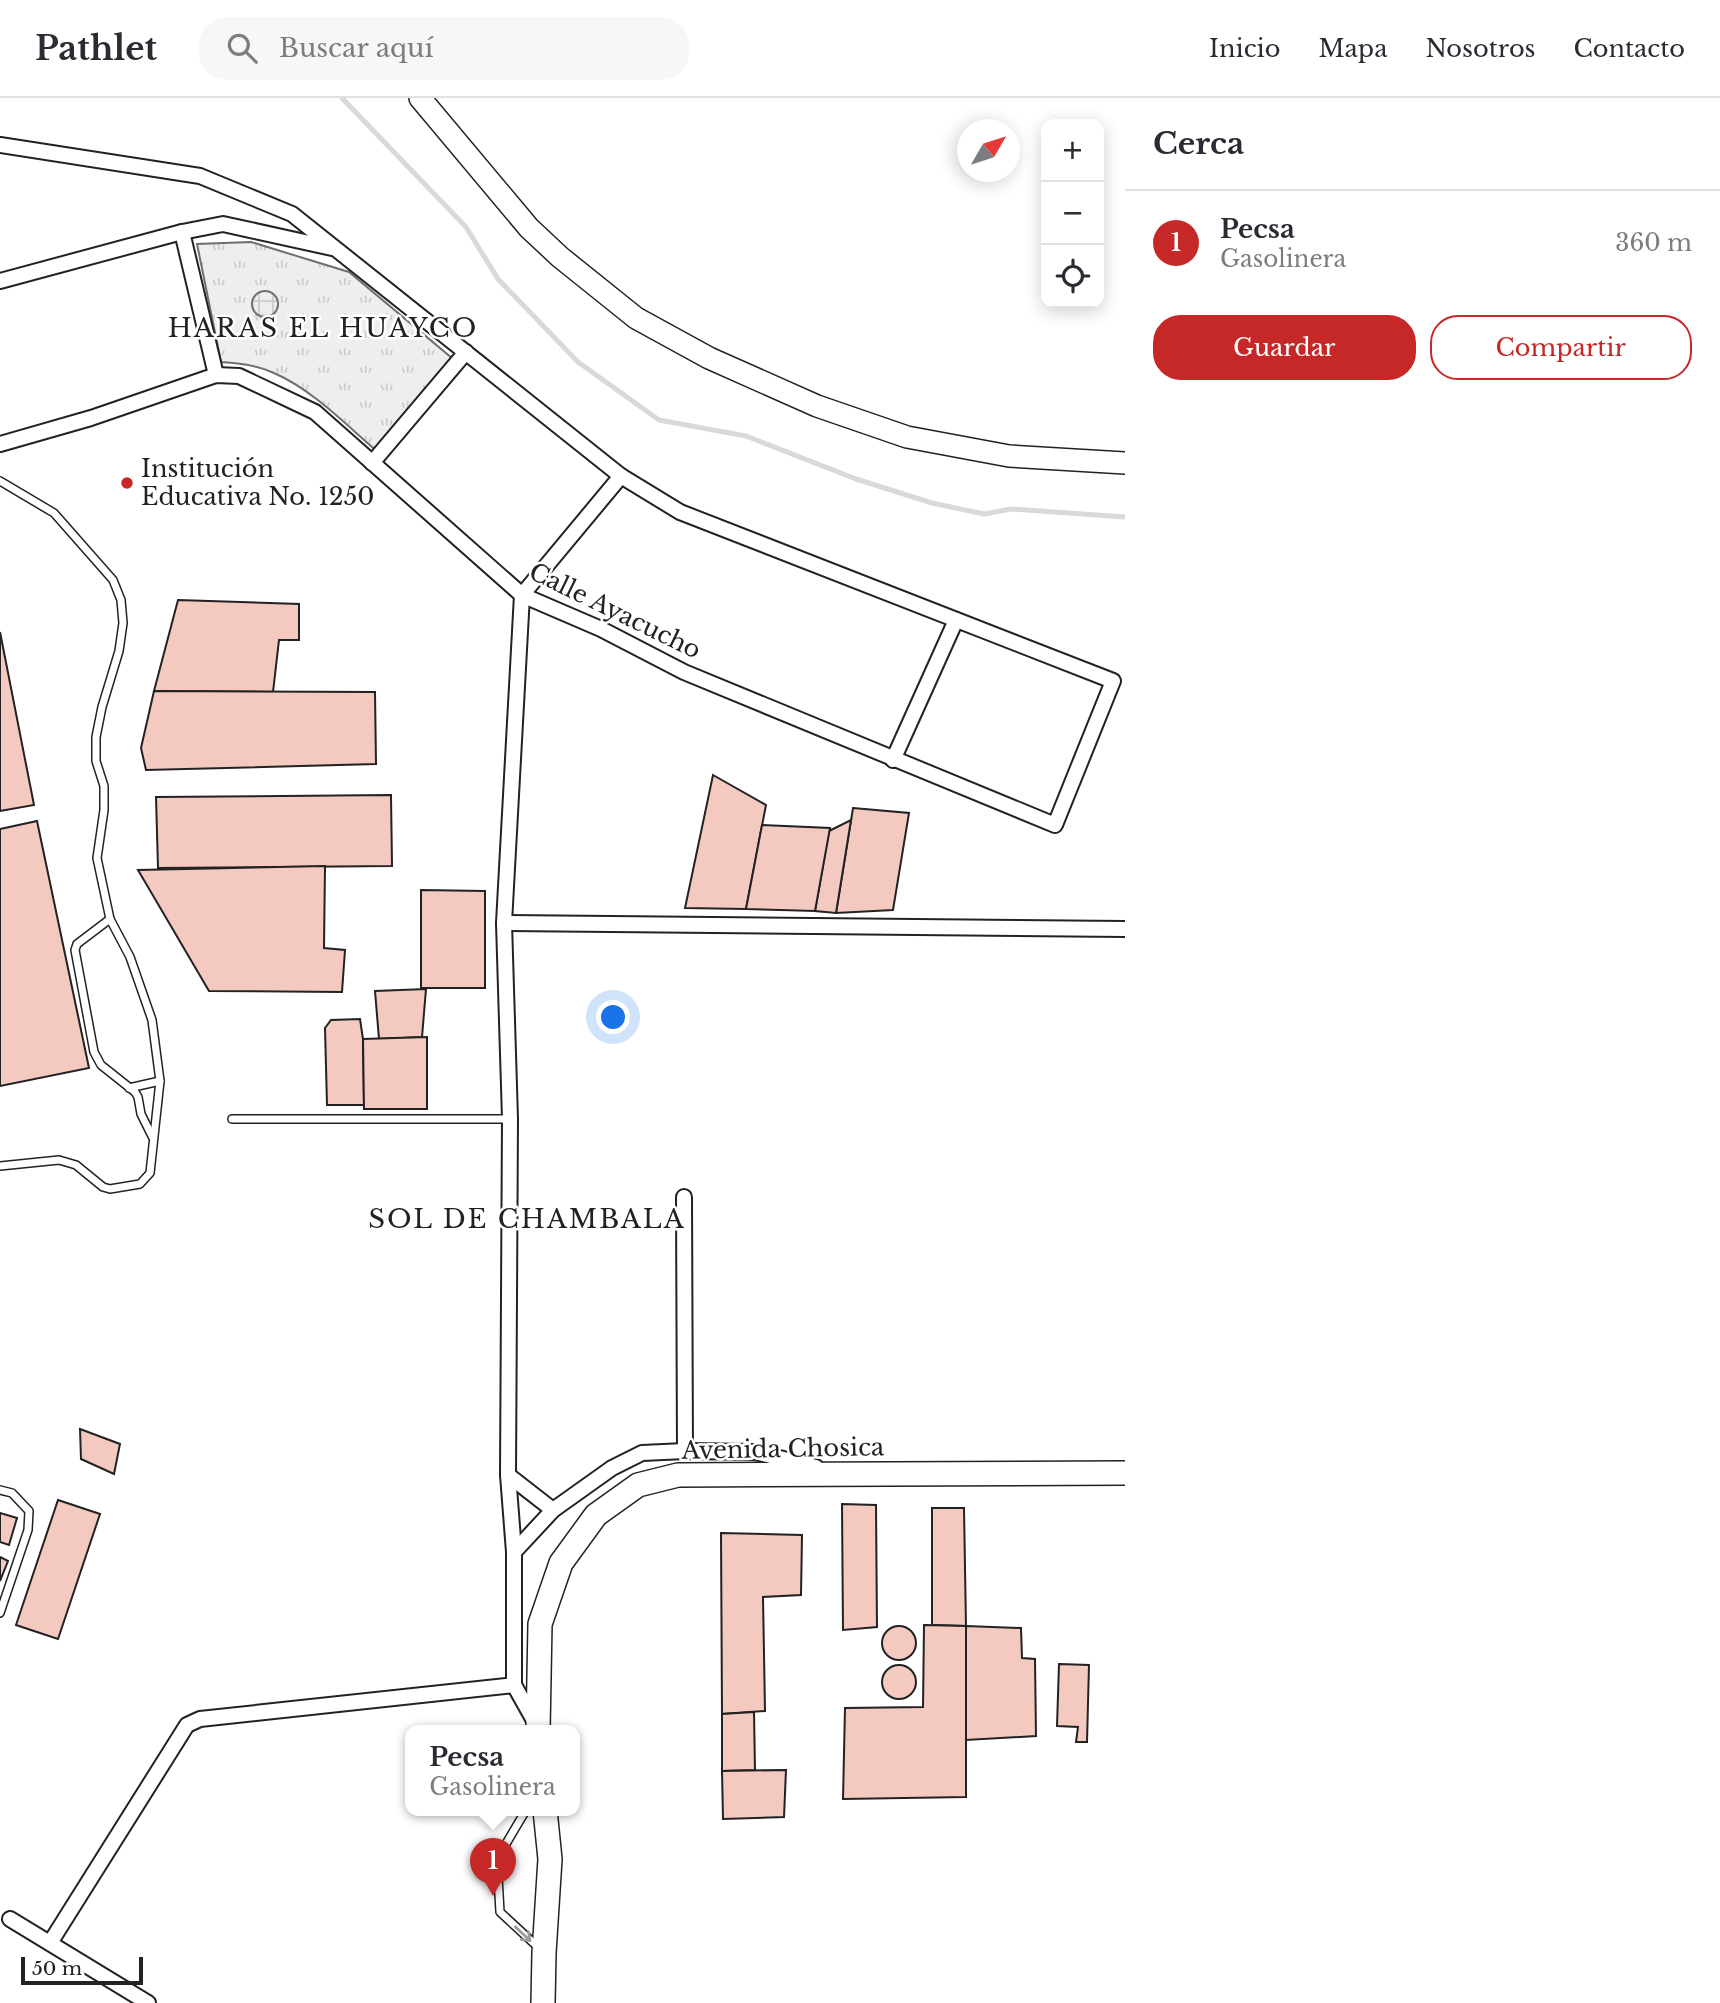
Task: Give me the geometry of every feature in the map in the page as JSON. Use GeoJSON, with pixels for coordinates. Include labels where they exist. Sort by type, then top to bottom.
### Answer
{"type":"FeatureCollection","features":[{"type":"Feature","properties":{"kind":"main road"},"geometry":{"type":"LineString","coordinates":[[420,98],[528,228],[560,257],[636,317],[709,358],[817,406],[907,437],[1009,456],[1125,464]]}},
{"type":"Feature","properties":{"kind":"main road","name":"Avenida Chosica"},"geometry":{"type":"LineString","coordinates":[[538,1725],[540,1624],[561,1563],[596,1516],[638,1485],[678,1475],[1125,1473]]}},
{"type":"Feature","properties":{"kind":"main road"},"geometry":{"type":"LineString","coordinates":[[543,2003],[550,1860],[546,1816]]}},
{"type":"Feature","properties":{"kind":"street"},"geometry":{"type":"LineString","coordinates":[[0,145],[201,177],[292,214],[621,476],[680,512],[956,620],[893,760]]}},
{"type":"Feature","properties":{"kind":"street"},"geometry":{"type":"LineString","coordinates":[[0,281],[182,232],[223,224],[337,250]]}},
{"type":"Feature","properties":{"kind":"street"},"geometry":{"type":"LineString","coordinates":[[182,232],[216,375]]}},
{"type":"Feature","properties":{"kind":"street"},"geometry":{"type":"LineString","coordinates":[[373,463],[466,352]]}},
{"type":"Feature","properties":{"kind":"street","name":"Calle Ayacucho"},"geometry":{"type":"LineString","coordinates":[[0,444],[91,418],[216,375],[239,376],[316,412],[522,595],[601,629],[684,672],[1055,825],[1113,681],[956,620]]}},
{"type":"Feature","properties":{"kind":"street"},"geometry":{"type":"LineString","coordinates":[[536,1725],[514,1685],[514,1552],[508,1475],[510,1119],[504,922],[522,595],[621,476]]}},
{"type":"Feature","properties":{"kind":"street"},"geometry":{"type":"LineString","coordinates":[[504,922],[1125,929]]}},
{"type":"Feature","properties":{"kind":"street"},"geometry":{"type":"LineString","coordinates":[[684,1197],[685,1451]]}},
{"type":"Feature","properties":{"kind":"street"},"geometry":{"type":"LineString","coordinates":[[514,1552],[553,1510],[612,1468],[642,1453],[755,1452],[848,1475]]}},
{"type":"Feature","properties":{"kind":"street"},"geometry":{"type":"LineString","coordinates":[[508,1475],[553,1510]]}},
{"type":"Feature","properties":{"kind":"street"},"geometry":{"type":"LineString","coordinates":[[50,1943],[187,1725],[200,1719],[514,1685]]}},
{"type":"Feature","properties":{"kind":"street"},"geometry":{"type":"LineString","coordinates":[[10,1919],[148,2003]]}},
{"type":"Feature","properties":{"kind":"lane"},"geometry":{"type":"LineString","coordinates":[[0,481],[54,513],[113,580],[121,600],[123,622],[119,651],[96,737],[96,761],[104,786],[104,810],[97,858],[110,919],[130,957],[152,1020],[160,1081],[150,1173],[140,1184],[110,1189],[103,1187],[76,1165],[59,1160],[0,1166]]}},
{"type":"Feature","properties":{"kind":"lane"},"geometry":{"type":"LineString","coordinates":[[110,919],[77,944],[75,950],[97,1061],[138,1097],[141,1114],[154,1139]]}},
{"type":"Feature","properties":{"kind":"lane"},"geometry":{"type":"LineString","coordinates":[[129,1088],[160,1081]]}},
{"type":"Feature","properties":{"kind":"lane"},"geometry":{"type":"LineString","coordinates":[[232,1119],[510,1119]]}},
{"type":"Feature","properties":{"kind":"lane"},"geometry":{"type":"LineString","coordinates":[[0,1490],[12,1493],[29,1511],[28,1530],[0,1613]]}},
{"type":"Feature","properties":{"kind":"lane"},"geometry":{"type":"LineString","coordinates":[[523,1816],[498,1859],[500,1912],[544,1953]]}},
{"type":"Feature","properties":{"kind":"green space"},"geometry":{"type":"Polygon","coordinates":[[[251,242],[349,272],[453,359],[378,452],[329,409],[288,380],[255,366],[221,362],[197,244],[251,242]]]}},
{"type":"Feature","properties":{"kind":"shaded area"},"geometry":{"type":"Polygon","coordinates":[[[265,291],[274,295],[278,304],[274,313],[265,317],[256,313],[252,304],[256,295],[265,291]]]}},
{"type":"Feature","properties":{"kind":"building"},"geometry":{"type":"Polygon","coordinates":[[[178,600],[299,604],[299,640],[279,640],[273,692],[154,691],[178,600]]]}},
{"type":"Feature","properties":{"kind":"building"},"geometry":{"type":"Polygon","coordinates":[[[0,632],[34,805],[0,811],[0,632]]]}},
{"type":"Feature","properties":{"kind":"building"},"geometry":{"type":"Polygon","coordinates":[[[154,691],[375,692],[376,764],[146,770],[141,748],[154,691]]]}},
{"type":"Feature","properties":{"kind":"building"},"geometry":{"type":"Polygon","coordinates":[[[713,775],[766,805],[746,909],[685,908],[713,775]]]}},
{"type":"Feature","properties":{"kind":"building"},"geometry":{"type":"Polygon","coordinates":[[[391,795],[392,866],[158,868],[156,797],[391,795]]]}},
{"type":"Feature","properties":{"kind":"building"},"geometry":{"type":"Polygon","coordinates":[[[853,808],[909,813],[893,910],[836,913],[853,808]]]}},
{"type":"Feature","properties":{"kind":"building"},"geometry":{"type":"Polygon","coordinates":[[[851,820],[836,913],[815,911],[829,831],[851,820]]]}},
{"type":"Feature","properties":{"kind":"building"},"geometry":{"type":"Polygon","coordinates":[[[37,821],[89,1068],[0,1086],[0,829],[37,821]]]}},
{"type":"Feature","properties":{"kind":"building"},"geometry":{"type":"Polygon","coordinates":[[[762,825],[830,828],[815,911],[746,909],[762,825]]]}},
{"type":"Feature","properties":{"kind":"building"},"geometry":{"type":"Polygon","coordinates":[[[325,866],[324,948],[345,950],[342,992],[209,991],[138,870],[325,866]]]}},
{"type":"Feature","properties":{"kind":"building"},"geometry":{"type":"Polygon","coordinates":[[[421,890],[485,891],[485,988],[421,988],[421,890]]]}},
{"type":"Feature","properties":{"kind":"building"},"geometry":{"type":"Polygon","coordinates":[[[426,989],[422,1037],[379,1039],[375,991],[426,989]]]}},
{"type":"Feature","properties":{"kind":"building"},"geometry":{"type":"Polygon","coordinates":[[[360,1019],[364,1105],[327,1105],[325,1028],[331,1020],[360,1019]]]}},
{"type":"Feature","properties":{"kind":"building"},"geometry":{"type":"Polygon","coordinates":[[[427,1037],[427,1109],[364,1109],[363,1039],[427,1037]]]}},
{"type":"Feature","properties":{"kind":"building"},"geometry":{"type":"Polygon","coordinates":[[[80,1429],[120,1444],[114,1474],[81,1459],[80,1429]]]}},
{"type":"Feature","properties":{"kind":"building"},"geometry":{"type":"Polygon","coordinates":[[[58,1500],[100,1514],[58,1639],[16,1625],[58,1500]]]}},
{"type":"Feature","properties":{"kind":"building"},"geometry":{"type":"Polygon","coordinates":[[[842,1504],[876,1505],[877,1627],[843,1630],[842,1504]]]}},
{"type":"Feature","properties":{"kind":"building"},"geometry":{"type":"Polygon","coordinates":[[[932,1508],[964,1508],[966,1626],[932,1625],[932,1508]]]}},
{"type":"Feature","properties":{"kind":"building"},"geometry":{"type":"Polygon","coordinates":[[[0,1513],[17,1518],[9,1545],[0,1542],[0,1513]]]}},
{"type":"Feature","properties":{"kind":"building"},"geometry":{"type":"Polygon","coordinates":[[[721,1533],[802,1535],[801,1595],[763,1597],[765,1711],[722,1714],[721,1533]]]}},
{"type":"Feature","properties":{"kind":"building"},"geometry":{"type":"Polygon","coordinates":[[[0,1557],[8,1561],[0,1581],[0,1557]]]}},
{"type":"Feature","properties":{"kind":"building"},"geometry":{"type":"Polygon","coordinates":[[[924,1625],[966,1626],[966,1797],[843,1799],[845,1708],[923,1707],[924,1625]]]}},
{"type":"Feature","properties":{"kind":"building"},"geometry":{"type":"Polygon","coordinates":[[[899,1626],[911,1631],[916,1643],[911,1655],[899,1660],[887,1655],[882,1643],[887,1631],[899,1626]]]}},
{"type":"Feature","properties":{"kind":"building"},"geometry":{"type":"Polygon","coordinates":[[[966,1626],[1021,1628],[1022,1658],[1035,1659],[1036,1736],[966,1740],[966,1626]]]}},
{"type":"Feature","properties":{"kind":"building"},"geometry":{"type":"Polygon","coordinates":[[[1059,1664],[1089,1665],[1087,1742],[1076,1742],[1078,1727],[1057,1726],[1059,1664]]]}},
{"type":"Feature","properties":{"kind":"building"},"geometry":{"type":"Polygon","coordinates":[[[899,1665],[911,1670],[916,1682],[911,1694],[899,1699],[887,1694],[882,1682],[887,1670],[899,1665]]]}},
{"type":"Feature","properties":{"kind":"building"},"geometry":{"type":"Polygon","coordinates":[[[754,1712],[755,1770],[722,1771],[722,1714],[754,1712]]]}},
{"type":"Feature","properties":{"kind":"building"},"geometry":{"type":"Polygon","coordinates":[[[786,1770],[784,1817],[723,1819],[722,1771],[786,1770]]]}},
{"type":"Feature","properties":{"kind":"waterway"},"geometry":{"type":"LineString","coordinates":[[342,98],[466,227],[498,279],[578,362],[659,420],[746,436],[856,479],[932,503],[984,514],[1011,509],[1125,517]]}},
{"type":"Feature","properties":{"kind":"place","name":"Institución Educativa No. 1250"},"geometry":{"type":"Point","coordinates":[127,483]}},
{"type":"Feature","properties":{"kind":"place","name":"Pecsa"},"geometry":{"type":"Point","coordinates":[493,1896]}},
{"type":"Feature","properties":{"kind":"district","name":"HARAS EL HUAYCO"},"geometry":{"type":"Point","coordinates":[323,328]}},
{"type":"Feature","properties":{"kind":"district","name":"SOL DE CHAMBALA"},"geometry":{"type":"Point","coordinates":[527,1219]}}]}
